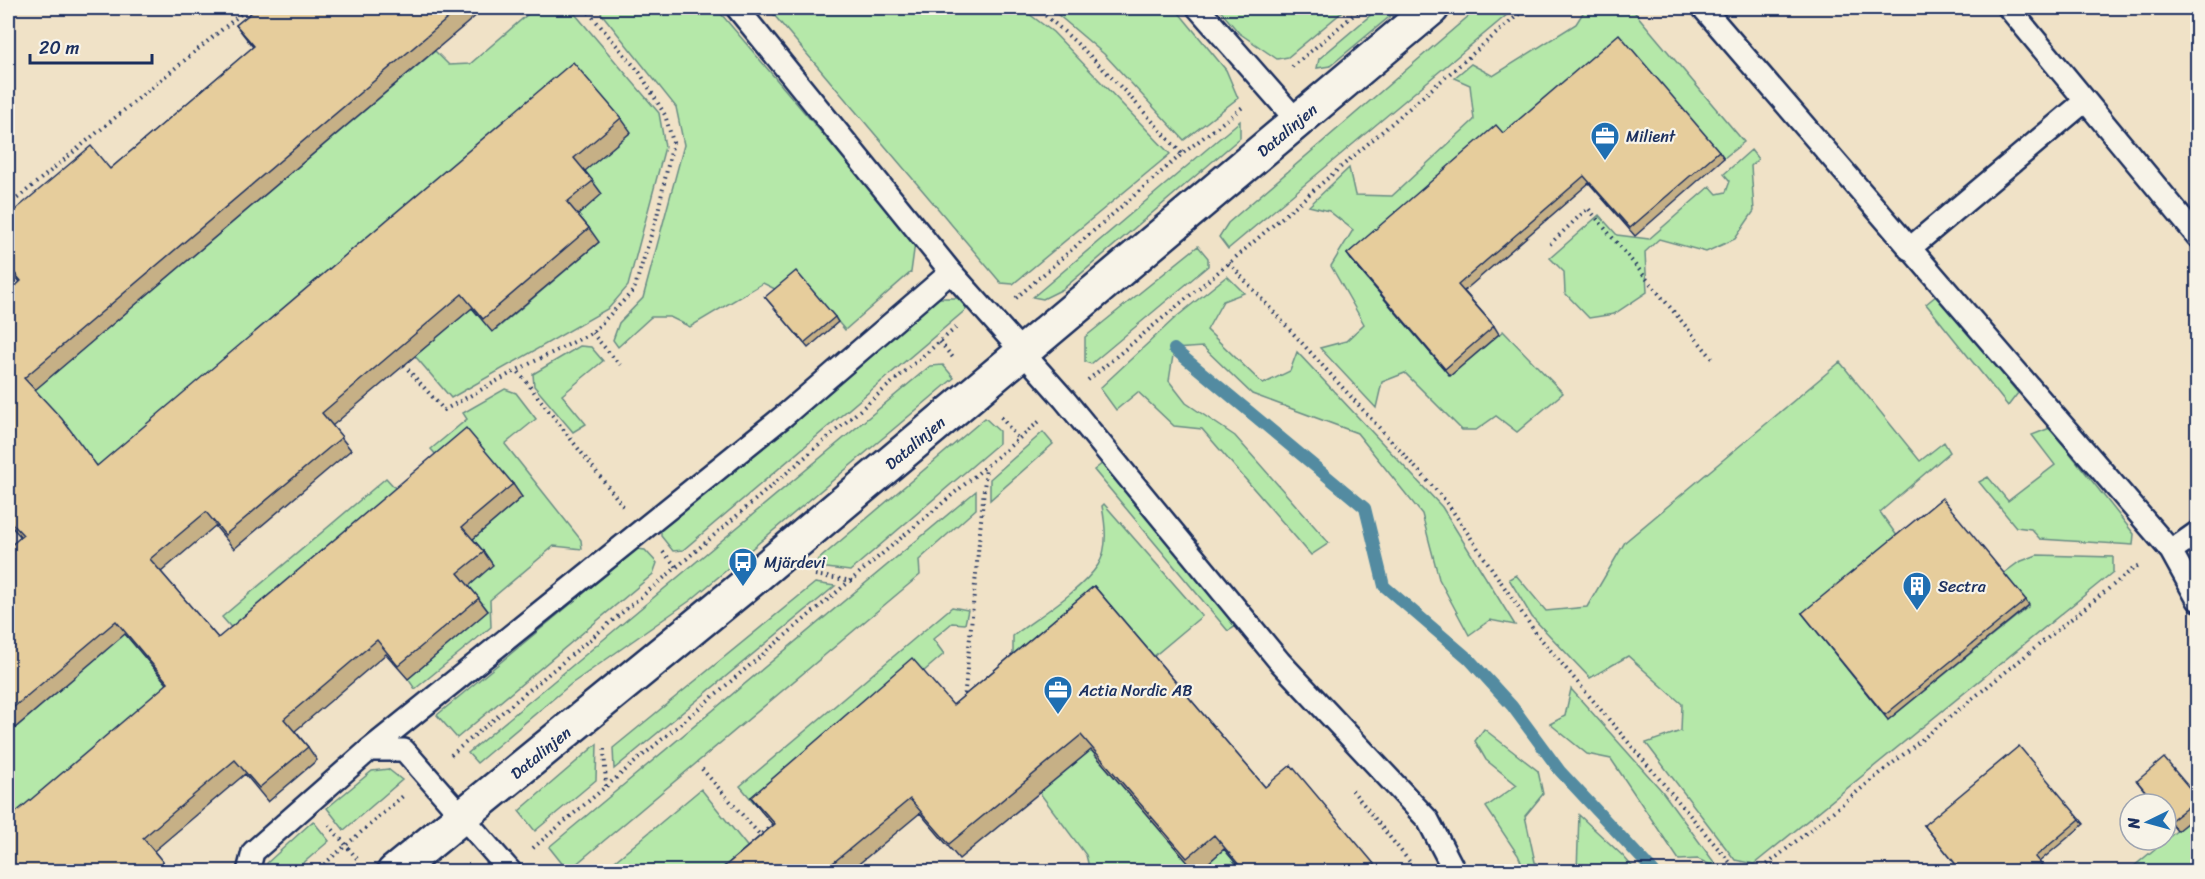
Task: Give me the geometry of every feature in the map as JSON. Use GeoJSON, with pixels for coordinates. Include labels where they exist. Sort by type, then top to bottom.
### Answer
{"type":"FeatureCollection","features":[{"type":"Feature","properties":{"kind":"street","name":"Datalinjen"},"geometry":{"type":"LineString","coordinates":[[394,872],[1024,353],[1432,8]]}},
{"type":"Feature","properties":{"kind":"lane"},"geometry":{"type":"LineString","coordinates":[[737,8],[951,272],[1064,399],[1280,662],[1428,820],[1455,872]]}},
{"type":"Feature","properties":{"kind":"lane"},"geometry":{"type":"LineString","coordinates":[[1198,8],[1298,122]]}},
{"type":"Feature","properties":{"kind":"lane"},"geometry":{"type":"LineString","coordinates":[[1703,8],[2171,551],[2198,600]]}},
{"type":"Feature","properties":{"kind":"lane"},"geometry":{"type":"LineString","coordinates":[[2009,8],[2198,237]]}},
{"type":"Feature","properties":{"kind":"lane"},"geometry":{"type":"LineString","coordinates":[[1910,249],[2085,101]]}},
{"type":"Feature","properties":{"kind":"lane"},"geometry":{"type":"LineString","coordinates":[[248,872],[253,852],[369,750],[784,415],[951,272]]}},
{"type":"Feature","properties":{"kind":"lane"},"geometry":{"type":"LineString","coordinates":[[2171,551],[2198,532]]}},
{"type":"Feature","properties":{"kind":"lane"},"geometry":{"type":"LineString","coordinates":[[369,750],[404,750],[509,870]]}},
{"type":"Feature","properties":{"kind":"path"},"geometry":{"type":"LineString","coordinates":[[8,206],[248,8]]}},
{"type":"Feature","properties":{"kind":"path"},"geometry":{"type":"LineString","coordinates":[[404,365],[444,410],[592,333],[634,290],[657,216],[673,142],[665,115],[640,73],[585,8]]}},
{"type":"Feature","properties":{"kind":"path"},"geometry":{"type":"LineString","coordinates":[[1036,8],[1064,29],[1110,75],[1182,154]]}},
{"type":"Feature","properties":{"kind":"path"},"geometry":{"type":"LineString","coordinates":[[315,872],[426,776],[677,567],[1182,154],[1267,88],[1362,8]]}},
{"type":"Feature","properties":{"kind":"path"},"geometry":{"type":"LineString","coordinates":[[509,870],[986,468],[1064,399],[1229,263],[1526,8]]}},
{"type":"Feature","properties":{"kind":"path"},"geometry":{"type":"LineString","coordinates":[[1550,244],[1588,208],[1712,358]]}},
{"type":"Feature","properties":{"kind":"path"},"geometry":{"type":"LineString","coordinates":[[1229,263],[1445,500],[1535,632],[1738,872]]}},
{"type":"Feature","properties":{"kind":"path"},"geometry":{"type":"LineString","coordinates":[[592,333],[620,364]]}},
{"type":"Feature","properties":{"kind":"path"},"geometry":{"type":"LineString","coordinates":[[517,370],[642,531],[677,567]]}},
{"type":"Feature","properties":{"kind":"path"},"geometry":{"type":"LineString","coordinates":[[963,710],[986,468]]}},
{"type":"Feature","properties":{"kind":"path"},"geometry":{"type":"LineString","coordinates":[[1758,872],[2133,569],[2171,551]]}},
{"type":"Feature","properties":{"kind":"path"},"geometry":{"type":"LineString","coordinates":[[809,574],[852,581]]}},
{"type":"Feature","properties":{"kind":"path"},"geometry":{"type":"LineString","coordinates":[[604,745],[606,787]]}},
{"type":"Feature","properties":{"kind":"path"},"geometry":{"type":"LineString","coordinates":[[702,769],[760,835],[773,825]]}},
{"type":"Feature","properties":{"kind":"shaded area"},"geometry":{"type":"Polygon","coordinates":[[[8,8],[2197,8],[2197,871],[8,871],[8,8]]]}},
{"type":"Feature","properties":{"kind":"green space"},"geometry":{"type":"Polygon","coordinates":[[[535,8],[570,8],[659,113],[665,147],[628,286],[609,308],[451,398],[415,356],[472,308],[493,332],[599,242],[79,503],[32,392],[435,51],[449,65],[470,64],[535,8]]]}},
{"type":"Feature","properties":{"kind":"green space"},"geometry":{"type":"Polygon","coordinates":[[[601,8],[716,8],[915,243],[911,272],[845,330],[799,276],[781,292],[763,283],[690,327],[670,317],[651,317],[618,347],[613,340],[619,323],[643,298],[684,145],[676,107],[601,13],[601,8]]]}},
{"type":"Feature","properties":{"kind":"green space"},"geometry":{"type":"Polygon","coordinates":[[[768,8],[1021,8],[1053,32],[1170,154],[1013,284],[1001,283],[768,8]]]}},
{"type":"Feature","properties":{"kind":"green space"},"geometry":{"type":"Polygon","coordinates":[[[1050,8],[1175,8],[1226,70],[1238,98],[1184,140],[1104,54],[1050,8]]]}},
{"type":"Feature","properties":{"kind":"green space"},"geometry":{"type":"Polygon","coordinates":[[[1218,8],[1347,8],[1288,57],[1277,59],[1239,33],[1218,8]]]}},
{"type":"Feature","properties":{"kind":"green space"},"geometry":{"type":"Polygon","coordinates":[[[1379,8],[1400,8],[1330,66],[1317,68],[1319,59],[1379,8]]]}},
{"type":"Feature","properties":{"kind":"green space"},"geometry":{"type":"Polygon","coordinates":[[[1478,8],[1515,8],[1228,249],[1219,237],[1228,223],[1478,8]]]}},
{"type":"Feature","properties":{"kind":"green space"},"geometry":{"type":"Polygon","coordinates":[[[1586,8],[1631,8],[1744,142],[1724,158],[1624,41],[1352,261],[1450,376],[1503,331],[1563,393],[1517,432],[1496,416],[1476,430],[1462,430],[1405,373],[1382,382],[1376,408],[1320,348],[1346,341],[1364,324],[1331,266],[1353,230],[1329,211],[1309,206],[1349,168],[1355,195],[1392,196],[1474,120],[1470,85],[1454,78],[1471,64],[1493,76],[1576,24],[1586,8]]]}},
{"type":"Feature","properties":{"kind":"green space"},"geometry":{"type":"Polygon","coordinates":[[[1240,121],[1240,138],[1063,289],[1043,299],[1033,297],[1240,121]]]}},
{"type":"Feature","properties":{"kind":"green space"},"geometry":{"type":"Polygon","coordinates":[[[1751,150],[1758,159],[1751,166],[1754,211],[1735,239],[1706,252],[1659,239],[1645,252],[1647,292],[1614,314],[1589,318],[1565,293],[1564,272],[1550,258],[1599,215],[1617,235],[1649,239],[1710,186],[1717,194],[1726,192],[1730,181],[1724,174],[1751,150]]]}},
{"type":"Feature","properties":{"kind":"green space"},"geometry":{"type":"Polygon","coordinates":[[[1198,246],[1208,258],[1208,266],[1091,364],[1085,362],[1085,337],[1198,246]]]}},
{"type":"Feature","properties":{"kind":"green space"},"geometry":{"type":"Polygon","coordinates":[[[1227,276],[1244,293],[1223,301],[1207,330],[1263,384],[1290,371],[1297,352],[1442,507],[1515,625],[1490,620],[1469,635],[1439,579],[1422,514],[1357,433],[1252,394],[1203,347],[1174,349],[1169,381],[1186,403],[1235,436],[1329,543],[1311,555],[1202,429],[1174,426],[1138,392],[1116,410],[1100,388],[1175,318],[1227,276]]]}},
{"type":"Feature","properties":{"kind":"green space"},"geometry":{"type":"Polygon","coordinates":[[[1937,295],[2018,393],[2008,406],[1926,304],[1937,295]]]}},
{"type":"Feature","properties":{"kind":"green space"},"geometry":{"type":"Polygon","coordinates":[[[933,298],[958,298],[969,307],[683,550],[673,551],[661,536],[661,527],[933,298]]]}},
{"type":"Feature","properties":{"kind":"green space"},"geometry":{"type":"Polygon","coordinates":[[[580,346],[591,347],[603,361],[562,395],[586,424],[573,432],[534,386],[533,374],[580,346]]]}},
{"type":"Feature","properties":{"kind":"green space"},"geometry":{"type":"Polygon","coordinates":[[[1840,362],[1920,461],[1944,442],[1950,452],[1880,512],[1900,540],[1888,720],[2029,606],[2004,573],[2019,562],[2037,555],[2113,557],[2113,572],[1754,864],[1735,860],[1646,743],[1681,731],[1682,704],[1628,656],[1590,678],[1532,617],[1509,579],[1516,575],[1546,611],[1587,607],[1625,542],[1840,362]]]}},
{"type":"Feature","properties":{"kind":"green space"},"geometry":{"type":"Polygon","coordinates":[[[943,365],[954,378],[691,600],[571,684],[477,763],[468,753],[930,366],[943,365]]]}},
{"type":"Feature","properties":{"kind":"green space"},"geometry":{"type":"Polygon","coordinates":[[[505,389],[516,393],[536,419],[505,444],[581,540],[582,549],[554,546],[490,600],[491,627],[415,689],[408,679],[488,611],[468,587],[472,540],[522,497],[446,466],[431,449],[467,419],[463,413],[505,389]]]}},
{"type":"Feature","properties":{"kind":"green space"},"geometry":{"type":"Polygon","coordinates":[[[985,418],[999,431],[999,443],[850,571],[811,566],[985,418]]]}},
{"type":"Feature","properties":{"kind":"green space"},"geometry":{"type":"Polygon","coordinates":[[[2050,428],[2134,534],[2133,545],[2040,539],[2031,529],[2016,527],[1979,482],[1988,477],[2008,501],[2055,465],[2032,435],[2050,428]]]}},
{"type":"Feature","properties":{"kind":"green space"},"geometry":{"type":"Polygon","coordinates":[[[1043,432],[1053,444],[990,500],[990,479],[1043,432]]]}},
{"type":"Feature","properties":{"kind":"green space"},"geometry":{"type":"Polygon","coordinates":[[[1103,463],[1238,625],[1228,631],[1094,470],[1103,463]]]}},
{"type":"Feature","properties":{"kind":"green space"},"geometry":{"type":"Polygon","coordinates":[[[386,478],[406,500],[242,640],[222,617],[386,478]]]}},
{"type":"Feature","properties":{"kind":"green space"},"geometry":{"type":"Polygon","coordinates":[[[976,491],[976,509],[919,560],[920,575],[568,871],[549,847],[976,491]]]}},
{"type":"Feature","properties":{"kind":"green space"},"geometry":{"type":"Polygon","coordinates":[[[1104,504],[1202,616],[1153,657],[1013,664],[1013,636],[1070,594],[1091,575],[1098,565],[1105,543],[1102,506],[1104,504]]]}},
{"type":"Feature","properties":{"kind":"green space"},"geometry":{"type":"Polygon","coordinates":[[[637,549],[645,550],[657,563],[653,574],[457,738],[437,715],[637,549]]]}},
{"type":"Feature","properties":{"kind":"green space"},"geometry":{"type":"Polygon","coordinates":[[[815,583],[835,586],[614,769],[613,748],[815,583]]]}},
{"type":"Feature","properties":{"kind":"green space"},"geometry":{"type":"Polygon","coordinates":[[[952,607],[968,610],[965,624],[952,623],[933,639],[944,654],[761,811],[740,786],[952,607]]]}},
{"type":"Feature","properties":{"kind":"green space"},"geometry":{"type":"Polygon","coordinates":[[[108,614],[178,696],[8,840],[8,734],[105,651],[108,614]]]}},
{"type":"Feature","properties":{"kind":"green space"},"geometry":{"type":"Polygon","coordinates":[[[1571,689],[1662,791],[1719,869],[1698,859],[1679,860],[1611,759],[1587,754],[1550,724],[1565,716],[1571,689]]]}},
{"type":"Feature","properties":{"kind":"green space"},"geometry":{"type":"Polygon","coordinates":[[[1484,729],[1538,771],[1543,794],[1525,816],[1535,862],[1546,871],[1525,871],[1518,855],[1486,807],[1517,785],[1486,760],[1475,741],[1484,729]]]}},
{"type":"Feature","properties":{"kind":"green space"},"geometry":{"type":"Polygon","coordinates":[[[597,744],[596,780],[535,831],[519,811],[597,744]]]}},
{"type":"Feature","properties":{"kind":"green space"},"geometry":{"type":"Polygon","coordinates":[[[1091,750],[1196,871],[1090,871],[1086,855],[1039,792],[1091,750]]]}},
{"type":"Feature","properties":{"kind":"green space"},"geometry":{"type":"Polygon","coordinates":[[[388,769],[402,780],[344,830],[327,808],[372,771],[388,769]]]}},
{"type":"Feature","properties":{"kind":"green space"},"geometry":{"type":"Polygon","coordinates":[[[701,789],[758,860],[745,871],[602,872],[701,789]]]}},
{"type":"Feature","properties":{"kind":"green space"},"geometry":{"type":"Polygon","coordinates":[[[2197,814],[2197,871],[2127,872],[2151,852],[2178,852],[2178,830],[2197,814]]]}},
{"type":"Feature","properties":{"kind":"green space"},"geometry":{"type":"Polygon","coordinates":[[[1579,815],[1623,856],[1636,871],[1577,871],[1579,815]]]}},
{"type":"Feature","properties":{"kind":"green space"},"geometry":{"type":"Polygon","coordinates":[[[313,821],[329,841],[294,871],[266,871],[267,863],[313,821]]]}},
{"type":"Feature","properties":{"kind":"green space"},"geometry":{"type":"Polygon","coordinates":[[[1224,849],[1243,871],[1198,872],[1224,849]]]}},
{"type":"Feature","properties":{"kind":"green space"},"geometry":{"type":"Polygon","coordinates":[[[466,865],[477,871],[445,871],[451,867],[466,865]]]}},
{"type":"Feature","properties":{"kind":"building"},"geometry":{"type":"Polygon","coordinates":[[[257,8],[460,8],[24,378],[62,419],[97,466],[573,62],[621,118],[574,158],[593,181],[567,202],[589,228],[483,319],[462,294],[322,413],[342,437],[225,535],[206,512],[150,559],[218,638],[466,428],[513,484],[462,527],[484,552],[458,573],[479,598],[398,666],[377,640],[284,719],[308,747],[259,788],[235,760],[143,838],[163,862],[152,872],[8,872],[8,819],[168,683],[116,621],[8,712],[8,548],[23,535],[8,519],[8,293],[21,281],[8,265],[8,216],[91,146],[110,169],[254,46],[236,25],[257,8]]]}},
{"type":"Feature","properties":{"kind":"building"},"geometry":{"type":"Polygon","coordinates":[[[2188,8],[2198,8],[2198,19],[2188,8]]]}},
{"type":"Feature","properties":{"kind":"building"},"geometry":{"type":"Polygon","coordinates":[[[1619,34],[1719,151],[1630,228],[1584,176],[1458,285],[1494,326],[1445,369],[1347,254],[1496,125],[1503,133],[1619,34]]]}},
{"type":"Feature","properties":{"kind":"building"},"geometry":{"type":"Polygon","coordinates":[[[796,271],[835,317],[804,343],[765,297],[796,271]]]}},
{"type":"Feature","properties":{"kind":"building","name":"Sectra"},"geometry":{"type":"Polygon","coordinates":[[[1942,498],[2026,600],[1885,715],[1802,613],[1942,498]]]}},
{"type":"Feature","properties":{"kind":"building"},"geometry":{"type":"Polygon","coordinates":[[[1094,586],[1265,787],[1291,765],[1381,872],[1245,872],[1214,835],[1187,858],[1081,735],[949,844],[910,799],[822,872],[718,872],[775,824],[751,797],[912,658],[953,705],[1094,586]]]}},
{"type":"Feature","properties":{"kind":"building"},"geometry":{"type":"Polygon","coordinates":[[[2019,746],[2080,819],[2035,857],[2046,870],[2045,872],[1962,872],[1924,825],[2019,746]]]}},
{"type":"Feature","properties":{"kind":"building"},"geometry":{"type":"Polygon","coordinates":[[[2164,758],[2198,799],[2178,815],[2178,792],[2146,792],[2137,781],[2164,758]]]}},
{"type":"Feature","properties":{"kind":"waterway"},"geometry":{"type":"LineString","coordinates":[[1174,349],[1365,508],[1384,586],[1469,659],[1512,706],[1560,771],[1654,872]]}},
{"type":"Feature","properties":{"kind":"place","name":"Milient"},"geometry":{"type":"Point","coordinates":[1605,162]}},
{"type":"Feature","properties":{"kind":"place","name":"Mjärdevi"},"geometry":{"type":"Point","coordinates":[743,588]}},
{"type":"Feature","properties":{"kind":"place","name":"Sectra"},"geometry":{"type":"Point","coordinates":[1917,612]}},
{"type":"Feature","properties":{"kind":"place","name":"Actia Nordic AB"},"geometry":{"type":"Point","coordinates":[1058,716]}}]}
